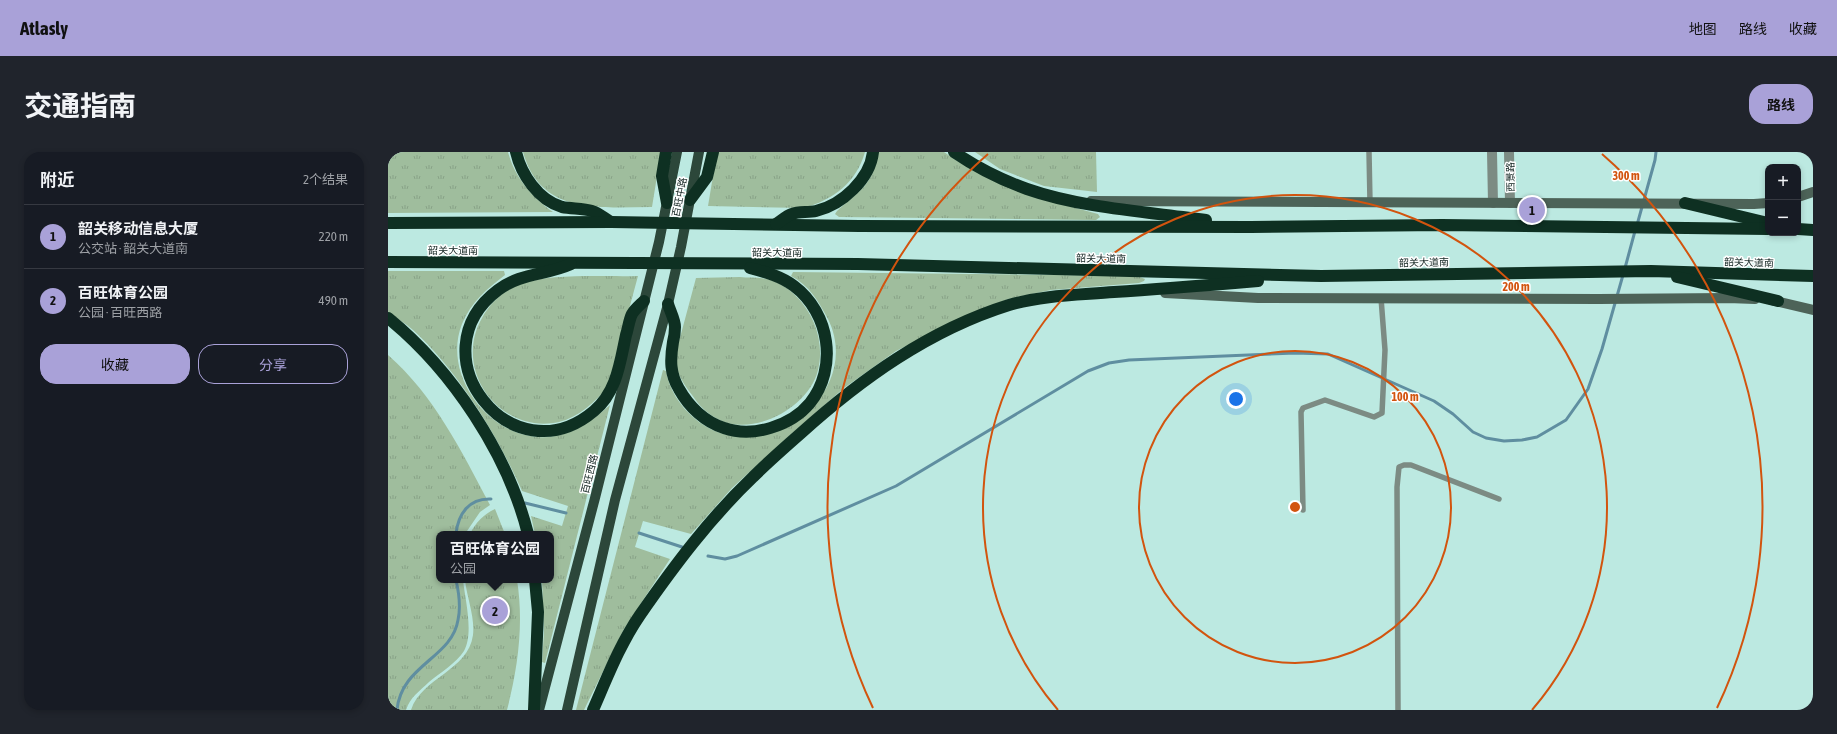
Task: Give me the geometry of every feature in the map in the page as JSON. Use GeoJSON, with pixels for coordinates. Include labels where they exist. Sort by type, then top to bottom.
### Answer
{"type":"FeatureCollection","features":[{"type":"Feature","properties":{"kind":"highway"},"geometry":{"type":"LineString","coordinates":[[516,152],[520,168],[527,180],[545,198],[561,206],[593,211],[611,222]]}},
{"type":"Feature","properties":{"kind":"highway"},"geometry":{"type":"LineString","coordinates":[[666,152],[662,176],[668,203]]}},
{"type":"Feature","properties":{"kind":"highway"},"geometry":{"type":"LineString","coordinates":[[690,200],[707,177],[713,152]]}},
{"type":"Feature","properties":{"kind":"highway"},"geometry":{"type":"LineString","coordinates":[[776,224],[792,214],[816,211],[843,198],[863,178],[870,166],[873,152]]}},
{"type":"Feature","properties":{"kind":"highway"},"geometry":{"type":"LineString","coordinates":[[954,152],[984,170],[1026,189],[1069,201],[1251,227]]}},
{"type":"Feature","properties":{"kind":"highway"},"geometry":{"type":"LineString","coordinates":[[1685,203],[1765,222]]}},
{"type":"Feature","properties":{"kind":"highway"},"geometry":{"type":"LineString","coordinates":[[388,223],[482,224],[611,222],[859,226],[1251,227],[1442,225],[1765,229]]}},
{"type":"Feature","properties":{"kind":"highway"},"geometry":{"type":"LineString","coordinates":[[1801,229],[1813,230]]}},
{"type":"Feature","properties":{"kind":"highway","name":"韶关大道南"},"geometry":{"type":"LineString","coordinates":[[388,262],[858,264],[1321,276],[1605,271],[1813,276]]}},
{"type":"Feature","properties":{"kind":"highway"},"geometry":{"type":"LineString","coordinates":[[575,262],[556,271],[529,274],[497,290],[481,306],[470,325],[464,353],[473,385],[482,400],[493,412],[510,423],[523,429],[543,431],[559,430],[584,419],[602,404],[611,392],[632,314],[644,301]]}},
{"type":"Feature","properties":{"kind":"highway"},"geometry":{"type":"LineString","coordinates":[[668,304],[675,327],[670,358],[671,371],[675,382],[693,409],[713,423],[725,429],[757,431],[781,424],[800,412],[810,403],[823,379],[828,351],[820,321],[809,300],[800,291],[786,281],[770,274],[734,264]]}},
{"type":"Feature","properties":{"kind":"highway"},"geometry":{"type":"LineString","coordinates":[[1651,271],[1778,301]]}},
{"type":"Feature","properties":{"kind":"highway"},"geometry":{"type":"LineString","coordinates":[[592,710],[621,648],[640,616],[708,525],[754,476],[856,386],[883,367],[923,343],[971,320],[1010,305],[1066,295],[1321,276]]}},
{"type":"Feature","properties":{"kind":"highway"},"geometry":{"type":"LineString","coordinates":[[388,318],[407,334],[432,359],[448,378],[479,424],[508,476],[523,513],[527,531]]}},
{"type":"Feature","properties":{"kind":"highway"},"geometry":{"type":"LineString","coordinates":[[534,710],[538,612],[535,583]]}},
{"type":"Feature","properties":{"kind":"main road","name":"百旺中路"},"geometry":{"type":"LineString","coordinates":[[659,242],[677,152]]}},
{"type":"Feature","properties":{"kind":"main road","name":"百旺中路"},"geometry":{"type":"LineString","coordinates":[[668,304],[682,247],[699,152]]}},
{"type":"Feature","properties":{"kind":"main road","name":"百旺西路"},"geometry":{"type":"LineString","coordinates":[[539,710],[595,498],[659,242]]}},
{"type":"Feature","properties":{"kind":"main road"},"geometry":{"type":"LineString","coordinates":[[567,710],[615,500],[668,304]]}},
{"type":"Feature","properties":{"kind":"street","name":"西景路"},"geometry":{"type":"LineString","coordinates":[[1492,152],[1493,203]]}},
{"type":"Feature","properties":{"kind":"street","name":"西景路"},"geometry":{"type":"LineString","coordinates":[[1509,152],[1510,203]]}},
{"type":"Feature","properties":{"kind":"street"},"geometry":{"type":"LineString","coordinates":[[1801,196],[1813,192]]}},
{"type":"Feature","properties":{"kind":"street"},"geometry":{"type":"LineString","coordinates":[[1069,201],[1622,204],[1765,203]]}},
{"type":"Feature","properties":{"kind":"street"},"geometry":{"type":"LineString","coordinates":[[1139,290],[1258,298],[1598,300],[1728,298],[1778,301],[1813,310]]}},
{"type":"Feature","properties":{"kind":"lane"},"geometry":{"type":"LineString","coordinates":[[1369,152],[1370,202]]}},
{"type":"Feature","properties":{"kind":"lane"},"geometry":{"type":"LineString","coordinates":[[1303,510],[1302,410],[1306,406],[1325,400],[1376,417],[1382,413],[1384,399],[1385,350],[1381,298]]}},
{"type":"Feature","properties":{"kind":"lane"},"geometry":{"type":"LineString","coordinates":[[1398,710],[1398,470],[1401,466],[1411,465],[1499,500]]}},
{"type":"Feature","properties":{"kind":"green space"},"geometry":{"type":"Polygon","coordinates":[[[393,152],[508,152],[515,170],[525,186],[538,200],[553,212],[388,213],[388,154],[393,152]]]}},
{"type":"Feature","properties":{"kind":"green space"},"geometry":{"type":"Polygon","coordinates":[[[523,152],[661,152],[652,207],[593,206],[575,204],[558,198],[543,188],[532,173],[523,152]]]}},
{"type":"Feature","properties":{"kind":"green space"},"geometry":{"type":"Polygon","coordinates":[[[717,152],[865,152],[856,173],[850,181],[825,200],[804,208],[708,206],[717,152]]]}},
{"type":"Feature","properties":{"kind":"green space"},"geometry":{"type":"Polygon","coordinates":[[[878,152],[944,152],[957,161],[1061,204],[1098,214],[1100,217],[1096,220],[839,217],[835,214],[837,211],[859,192],[869,180],[873,173],[878,152]]]}},
{"type":"Feature","properties":{"kind":"green space"},"geometry":{"type":"Polygon","coordinates":[[[975,152],[1096,152],[1097,192],[1044,186],[1000,169],[975,152]]]}},
{"type":"Feature","properties":{"kind":"green space"},"geometry":{"type":"Polygon","coordinates":[[[388,271],[504,271],[505,275],[486,291],[470,309],[462,324],[457,345],[459,366],[466,387],[478,405],[494,420],[513,431],[533,437],[555,436],[571,431],[585,424],[610,405],[545,663],[542,662],[544,632],[542,583],[554,583],[554,531],[534,531],[531,516],[562,526],[568,506],[522,491],[501,448],[461,384],[430,346],[410,327],[388,312],[388,271]]]}},
{"type":"Feature","properties":{"kind":"green space"},"geometry":{"type":"Polygon","coordinates":[[[793,272],[1137,276],[1145,279],[1139,283],[1051,290],[1008,299],[972,314],[896,351],[844,388],[732,488],[691,534],[643,521],[635,547],[670,559],[624,629],[584,710],[576,710],[663,370],[666,371],[672,391],[684,408],[693,417],[719,433],[747,437],[774,432],[799,419],[819,399],[832,375],[836,348],[828,319],[817,300],[808,289],[791,276],[793,272]]]}},
{"type":"Feature","properties":{"kind":"green space"},"geometry":{"type":"Polygon","coordinates":[[[578,276],[638,276],[608,387],[598,398],[580,413],[559,422],[538,423],[518,419],[501,409],[487,394],[478,377],[473,358],[474,338],[485,312],[503,293],[520,284],[547,278],[578,276]]]}},
{"type":"Feature","properties":{"kind":"green space"},"geometry":{"type":"Polygon","coordinates":[[[696,278],[764,278],[782,285],[795,295],[811,316],[818,334],[820,352],[818,370],[812,384],[803,396],[791,407],[777,416],[761,422],[745,425],[730,424],[712,416],[702,408],[680,378],[675,362],[676,348],[696,278]]]}},
{"type":"Feature","properties":{"kind":"green space"},"geometry":{"type":"Polygon","coordinates":[[[388,355],[419,388],[446,425],[490,505],[480,512],[467,531],[436,531],[436,583],[463,583],[469,626],[467,644],[464,651],[452,664],[416,694],[410,701],[406,710],[388,710],[388,355]]]}},
{"type":"Feature","properties":{"kind":"green space"},"geometry":{"type":"Polygon","coordinates":[[[495,509],[504,531],[472,531],[480,519],[495,509]]]}},
{"type":"Feature","properties":{"kind":"green space"},"geometry":{"type":"Polygon","coordinates":[[[465,583],[517,583],[520,613],[519,645],[507,710],[411,710],[425,689],[454,666],[463,657],[469,647],[473,635],[473,621],[465,583]]]}},
{"type":"Feature","properties":{"kind":"waterway"},"geometry":{"type":"LineString","coordinates":[[1637,225],[1656,152]]}},
{"type":"Feature","properties":{"kind":"waterway"},"geometry":{"type":"LineString","coordinates":[[1625,268],[1635,231]]}},
{"type":"Feature","properties":{"kind":"waterway"},"geometry":{"type":"LineString","coordinates":[[708,556],[725,559],[737,556],[896,486],[1088,371],[1109,363],[1129,360],[1295,353],[1328,354],[1434,401],[1453,414],[1473,432],[1486,438],[1504,441],[1537,437],[1566,420],[1588,389],[1602,349],[1623,275]]}},
{"type":"Feature","properties":{"kind":"waterway"},"geometry":{"type":"LineString","coordinates":[[456,531],[462,514],[471,504],[483,499],[491,499]]}},
{"type":"Feature","properties":{"kind":"waterway"},"geometry":{"type":"LineString","coordinates":[[525,503],[566,513]]}},
{"type":"Feature","properties":{"kind":"waterway"},"geometry":{"type":"LineString","coordinates":[[639,533],[682,547]]}},
{"type":"Feature","properties":{"kind":"waterway"},"geometry":{"type":"LineString","coordinates":[[397,710],[401,695],[407,682],[446,644],[454,633],[459,610],[459,595],[457,583]]}},
{"type":"Feature","properties":{"kind":"place","name":"韶关移动信息大厦"},"geometry":{"type":"Point","coordinates":[1532,210]}},
{"type":"Feature","properties":{"kind":"place","name":"百旺体育公园"},"geometry":{"type":"Point","coordinates":[495,611]}}]}
